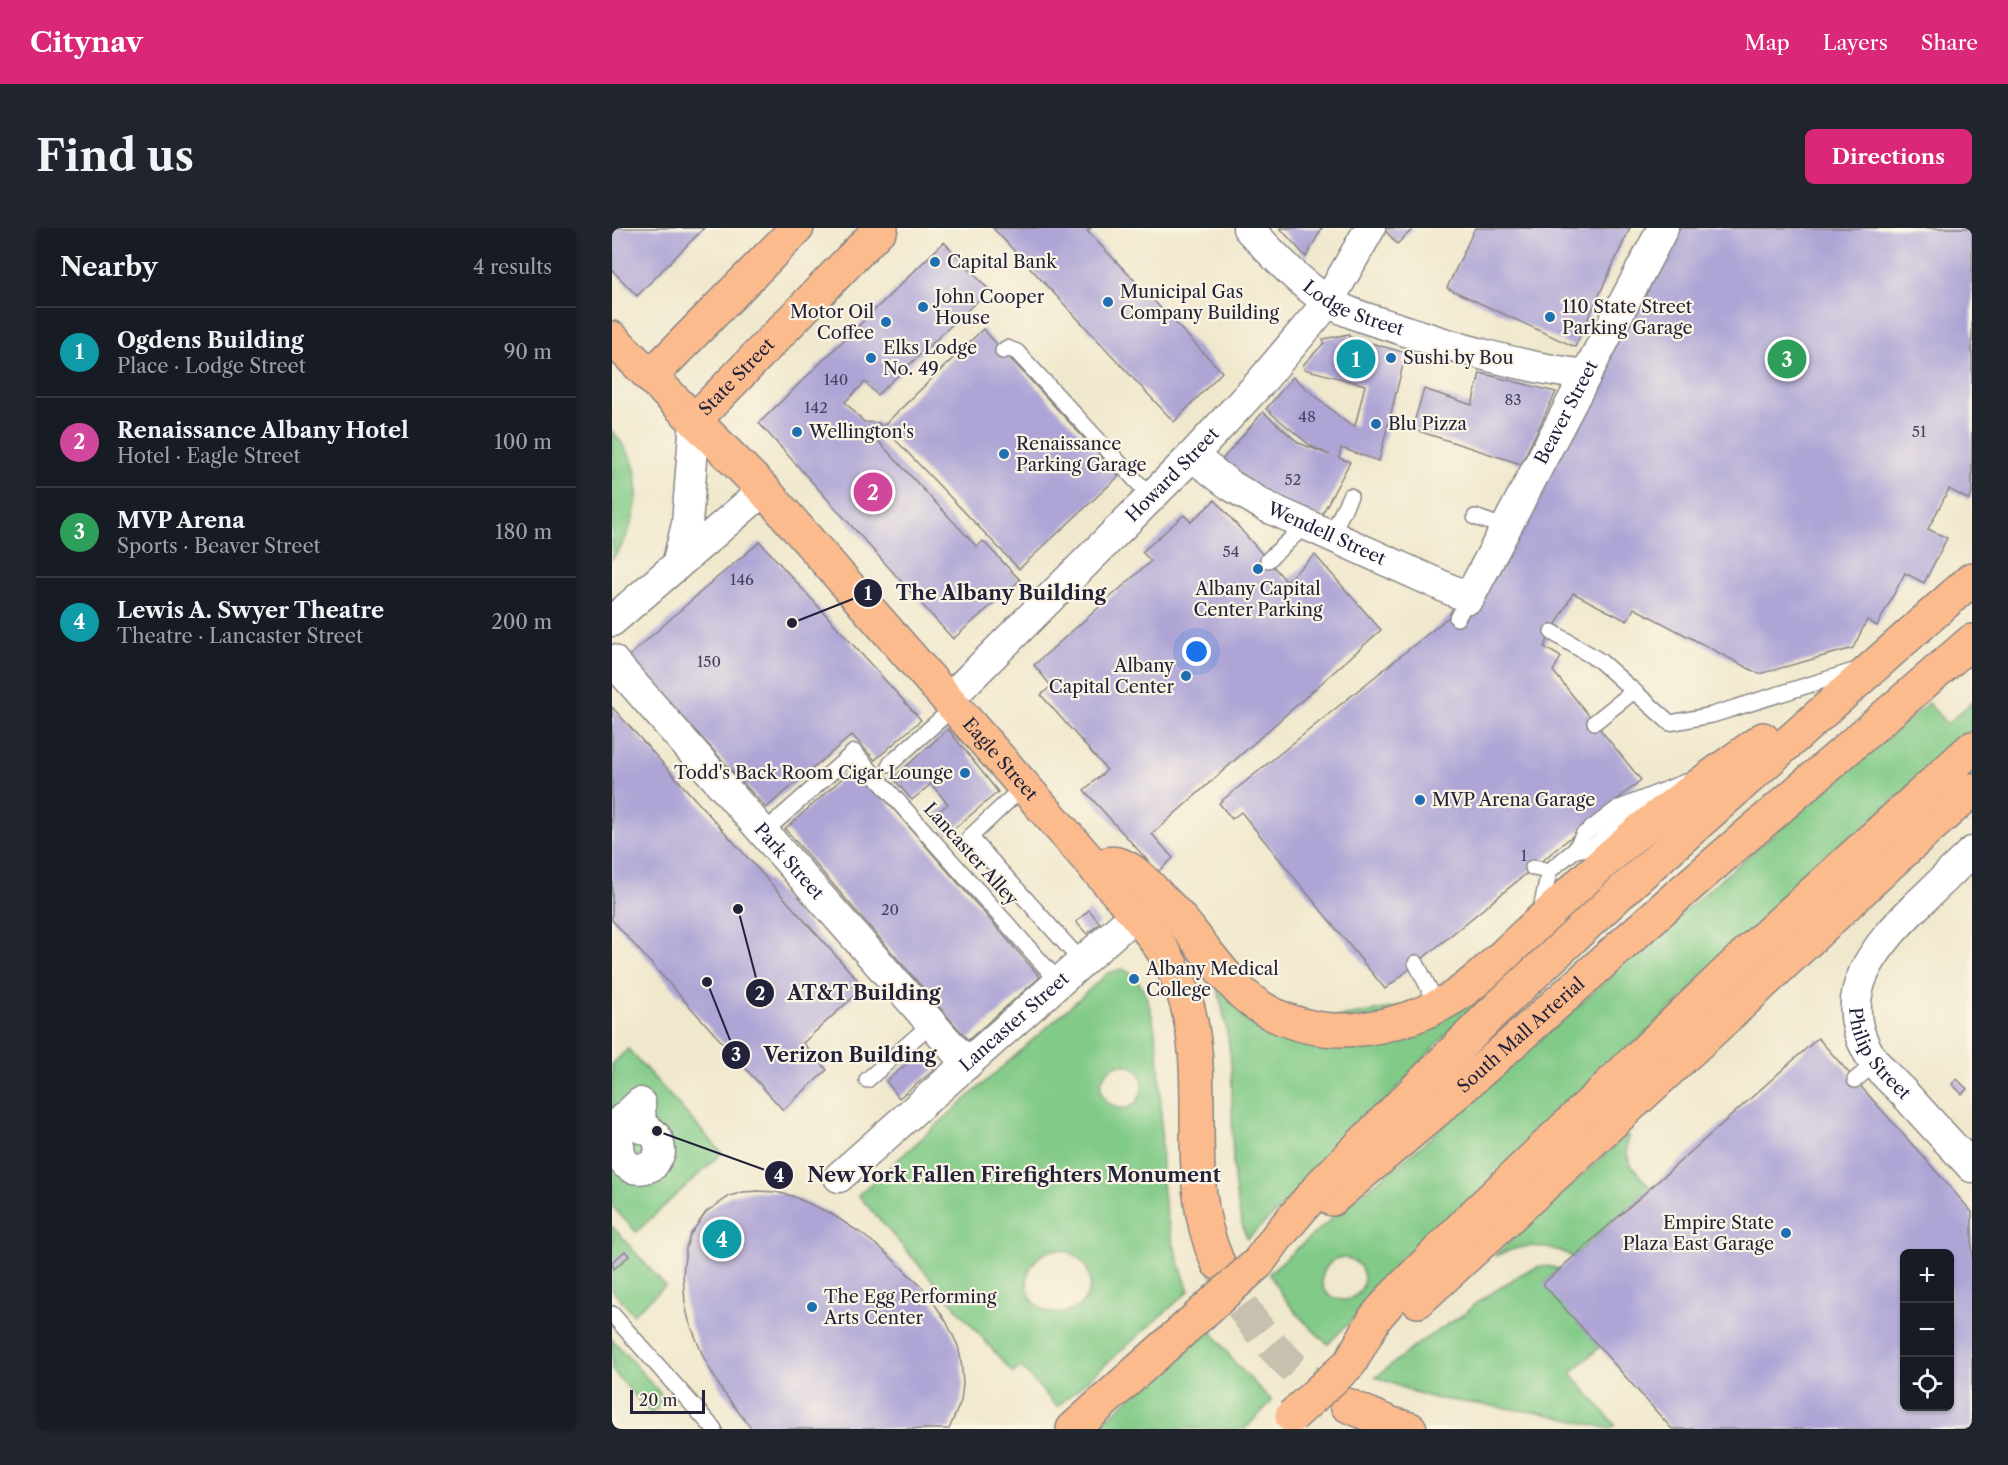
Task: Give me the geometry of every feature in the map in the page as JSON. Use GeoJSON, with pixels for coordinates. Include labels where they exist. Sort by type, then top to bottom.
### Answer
{"type":"FeatureCollection","features":[{"type":"Feature","properties":{"kind":"main road"},"geometry":{"type":"LineString","coordinates":[[651,376],[797,228]]}},
{"type":"Feature","properties":{"kind":"main road","name":"State Street"},"geometry":{"type":"LineString","coordinates":[[695,420],[881,228]]}},
{"type":"Feature","properties":{"kind":"main road","name":"Eagle Street"},"geometry":{"type":"LineString","coordinates":[[612,338],[764,490],[1136,914],[1162,948],[1174,969],[1188,1009],[1195,1053],[1199,1191],[1208,1234],[1218,1263]]}},
{"type":"Feature","properties":{"kind":"main road"},"geometry":{"type":"LineString","coordinates":[[1258,1263],[1322,1184],[1491,1014],[1632,882],[1972,579]]}},
{"type":"Feature","properties":{"kind":"main road","name":"South Mall Arterial"},"geometry":{"type":"LineString","coordinates":[[1073,1429],[1258,1263],[1421,1125],[1677,897],[1972,641]]}},
{"type":"Feature","properties":{"kind":"main road"},"geometry":{"type":"LineString","coordinates":[[1096,869],[1106,863],[1116,863],[1126,867],[1143,880],[1178,916],[1243,994],[1263,1009],[1284,1020],[1325,1029],[1366,1028],[1411,1017],[1438,1006],[1471,984],[1634,836],[1813,704],[1872,667]]}},
{"type":"Feature","properties":{"kind":"main road"},"geometry":{"type":"LineString","coordinates":[[1350,1363],[1375,1318],[1393,1297],[1533,1156],[1764,938],[1972,748]]}},
{"type":"Feature","properties":{"kind":"main road"},"geometry":{"type":"LineString","coordinates":[[1285,1423],[1972,790]]}},
{"type":"Feature","properties":{"kind":"main road"},"geometry":{"type":"LineString","coordinates":[[1347,1404],[1389,1423],[1410,1429]]}},
{"type":"Feature","properties":{"kind":"street","name":"Lodge Street"},"geometry":{"type":"LineString","coordinates":[[1248,228],[1302,283],[1328,302],[1356,315],[1439,342],[1523,365],[1586,375]]}},
{"type":"Feature","properties":{"kind":"street","name":"Howard Street"},"geometry":{"type":"LineString","coordinates":[[951,703],[1192,456],[1259,384],[1328,302],[1370,228]]}},
{"type":"Feature","properties":{"kind":"street","name":"Beaver Street"},"geometry":{"type":"LineString","coordinates":[[1470,598],[1663,228]]}},
{"type":"Feature","properties":{"kind":"street","name":"State Street"},"geometry":{"type":"LineString","coordinates":[[677,565],[687,524],[695,420]]}},
{"type":"Feature","properties":{"kind":"street","name":"Wendell Street"},"geometry":{"type":"LineString","coordinates":[[1192,456],[1230,485],[1265,506],[1470,598]]}},
{"type":"Feature","properties":{"kind":"street"},"geometry":{"type":"LineString","coordinates":[[612,621],[764,490]]}},
{"type":"Feature","properties":{"kind":"street","name":"Park Street"},"geometry":{"type":"LineString","coordinates":[[612,660],[967,1064]]}},
{"type":"Feature","properties":{"kind":"street","name":"Philip Street"},"geometry":{"type":"LineString","coordinates":[[1972,852],[1897,926],[1870,959],[1862,975],[1855,1001],[1865,1072],[1972,1167]]}},
{"type":"Feature","properties":{"kind":"street","name":"Lancaster Street"},"geometry":{"type":"LineString","coordinates":[[839,1177],[1136,914]]}},
{"type":"Feature","properties":{"kind":"street"},"geometry":{"type":"LineString","coordinates":[[612,1129],[640,1103],[641,1128],[653,1132],[657,1138],[660,1153],[652,1165],[646,1169],[632,1169],[621,1159],[619,1146],[612,1146]]}},
{"type":"Feature","properties":{"kind":"lane"},"geometry":{"type":"LineString","coordinates":[[1003,351],[1007,348],[1017,352],[1151,497]]}},
{"type":"Feature","properties":{"kind":"lane"},"geometry":{"type":"LineString","coordinates":[[1268,560],[1319,530],[1350,496]]}},
{"type":"Feature","properties":{"kind":"lane"},"geometry":{"type":"LineString","coordinates":[[1475,517],[1506,528]]}},
{"type":"Feature","properties":{"kind":"lane"},"geometry":{"type":"LineString","coordinates":[[1552,632],[1600,660],[1670,723],[1712,715],[1872,667]]}},
{"type":"Feature","properties":{"kind":"lane"},"geometry":{"type":"LineString","coordinates":[[1594,722],[1634,690]]}},
{"type":"Feature","properties":{"kind":"lane"},"geometry":{"type":"LineString","coordinates":[[890,764],[951,703]]}},
{"type":"Feature","properties":{"kind":"lane","name":"Lancaster Alley"},"geometry":{"type":"LineString","coordinates":[[764,832],[854,752],[1059,982]]}},
{"type":"Feature","properties":{"kind":"lane"},"geometry":{"type":"LineString","coordinates":[[1539,922],[1541,869],[1575,850],[1583,835],[1617,809],[1729,764]]}},
{"type":"Feature","properties":{"kind":"lane"},"geometry":{"type":"LineString","coordinates":[[1024,786],[970,837],[1082,962]]}},
{"type":"Feature","properties":{"kind":"lane"},"geometry":{"type":"LineString","coordinates":[[1416,963],[1438,1006]]}},
{"type":"Feature","properties":{"kind":"lane"},"geometry":{"type":"LineString","coordinates":[[867,1080],[932,1023]]}},
{"type":"Feature","properties":{"kind":"lane"},"geometry":{"type":"LineString","coordinates":[[612,1314],[714,1429]]}},
{"type":"Feature","properties":{"kind":"green space"},"geometry":{"type":"Polygon","coordinates":[[[612,431],[624,446],[635,469],[637,497],[629,531],[612,559],[612,431]]]}},
{"type":"Feature","properties":{"kind":"green space"},"geometry":{"type":"Polygon","coordinates":[[[1972,702],[1972,730],[1867,824],[1500,1171],[1328,1344],[1303,1320],[1288,1303],[1269,1273],[1345,1207],[1414,1152],[1714,885],[1928,703],[1947,724],[1972,702]],[[1338,1258],[1330,1263],[1322,1276],[1325,1290],[1337,1299],[1346,1300],[1361,1290],[1363,1275],[1361,1268],[1348,1259],[1338,1258]]]}},
{"type":"Feature","properties":{"kind":"green space"},"geometry":{"type":"Polygon","coordinates":[[[1122,969],[1138,981],[1149,1004],[1156,1035],[1159,1071],[1163,1194],[1173,1243],[1189,1291],[1057,1407],[1021,1367],[1013,1373],[858,1195],[1108,973],[1122,969]],[[1117,1065],[1103,1077],[1102,1093],[1109,1103],[1120,1108],[1130,1107],[1142,1092],[1142,1081],[1139,1072],[1131,1066],[1117,1065]],[[1052,1250],[1039,1257],[1031,1268],[1027,1279],[1028,1291],[1033,1301],[1042,1309],[1053,1313],[1067,1312],[1079,1306],[1086,1297],[1090,1286],[1089,1275],[1085,1265],[1077,1256],[1066,1251],[1052,1250]]]}},
{"type":"Feature","properties":{"kind":"green space"},"geometry":{"type":"Polygon","coordinates":[[[1215,978],[1278,1028],[1475,993],[1481,999],[1336,1153],[1247,1239],[1236,1196],[1230,1054],[1215,978]]]}},
{"type":"Feature","properties":{"kind":"green space"},"geometry":{"type":"Polygon","coordinates":[[[628,1049],[722,1153],[636,1232],[612,1206],[612,1064],[628,1049]]]}},
{"type":"Feature","properties":{"kind":"green space"},"geometry":{"type":"Polygon","coordinates":[[[1626,1135],[1629,1136],[1628,1159],[1651,1188],[1573,1257],[1553,1249],[1534,1246],[1495,1255],[1626,1135]]]}},
{"type":"Feature","properties":{"kind":"green space"},"geometry":{"type":"Polygon","coordinates":[[[612,1226],[665,1286],[633,1314],[612,1290],[612,1226]]]}},
{"type":"Feature","properties":{"kind":"green space"},"geometry":{"type":"Polygon","coordinates":[[[1541,1266],[1559,1269],[1544,1283],[1600,1347],[1571,1373],[1615,1425],[1610,1429],[1541,1413],[1434,1398],[1376,1377],[1420,1342],[1467,1312],[1473,1305],[1523,1273],[1541,1266]]]}},
{"type":"Feature","properties":{"kind":"green space"},"geometry":{"type":"Polygon","coordinates":[[[1209,1328],[1235,1363],[1272,1401],[1245,1429],[1095,1429],[1209,1328]]]}},
{"type":"Feature","properties":{"kind":"green space"},"geometry":{"type":"Polygon","coordinates":[[[612,1339],[667,1401],[651,1414],[612,1370],[612,1339]]]}},
{"type":"Feature","properties":{"kind":"building"},"geometry":{"type":"Polygon","coordinates":[[[612,228],[704,228],[637,296],[612,270],[612,228]]]}},
{"type":"Feature","properties":{"kind":"building","name":"Municipal Gas Company Building"},"geometry":{"type":"Polygon","coordinates":[[[993,228],[1091,228],[1087,231],[1222,372],[1174,422],[993,228]]]}},
{"type":"Feature","properties":{"kind":"building"},"geometry":{"type":"Polygon","coordinates":[[[1280,228],[1322,228],[1306,257],[1280,228]]]}},
{"type":"Feature","properties":{"kind":"building"},"geometry":{"type":"Polygon","coordinates":[[[1383,228],[1414,228],[1397,244],[1383,228]]]}},
{"type":"Feature","properties":{"kind":"building","name":"110 State Street Parking Garage"},"geometry":{"type":"Polygon","coordinates":[[[1475,228],[1630,228],[1575,347],[1447,288],[1475,228]]]}},
{"type":"Feature","properties":{"kind":"building"},"geometry":{"type":"Polygon","coordinates":[[[1670,228],[1972,228],[1972,494],[1969,500],[1949,489],[1928,529],[1947,538],[1924,583],[1905,573],[1877,626],[1867,620],[1853,648],[1759,674],[1634,608],[1627,621],[1573,593],[1544,647],[1561,657],[1553,671],[1641,780],[1385,989],[1241,812],[1232,819],[1219,803],[1451,615],[1670,228]]]}},
{"type":"Feature","properties":{"kind":"building"},"geometry":{"type":"Polygon","coordinates":[[[944,242],[989,290],[877,395],[865,382],[845,402],[864,422],[879,423],[882,427],[983,329],[1119,476],[1019,569],[888,432],[879,442],[977,547],[983,541],[1020,580],[953,639],[759,423],[944,242]]]}},
{"type":"Feature","properties":{"kind":"building"},"geometry":{"type":"Polygon","coordinates":[[[1349,334],[1349,337],[1406,353],[1379,461],[1341,448],[1339,458],[1350,462],[1320,518],[1271,496],[1221,461],[1263,412],[1299,443],[1330,455],[1311,446],[1266,409],[1293,377],[1347,423],[1355,426],[1365,385],[1304,369],[1303,365],[1324,343],[1323,339],[1349,334]]]}},
{"type":"Feature","properties":{"kind":"building"},"geometry":{"type":"Polygon","coordinates":[[[1480,373],[1556,392],[1521,464],[1412,429],[1424,389],[1472,405],[1480,373]]]}},
{"type":"Feature","properties":{"kind":"building","name":"Albany Capital Center"},"geometry":{"type":"Polygon","coordinates":[[[1215,500],[1286,581],[1315,555],[1381,630],[1152,834],[1173,858],[1158,872],[1084,790],[1107,770],[1041,695],[1051,686],[1034,665],[1151,561],[1142,552],[1184,515],[1191,522],[1215,500]]]}},
{"type":"Feature","properties":{"kind":"building"},"geometry":{"type":"Polygon","coordinates":[[[760,542],[921,720],[875,760],[852,735],[766,808],[628,657],[760,542]]]}},
{"type":"Feature","properties":{"kind":"building"},"geometry":{"type":"Polygon","coordinates":[[[612,707],[864,987],[803,1043],[827,1070],[783,1110],[612,920],[612,707]]]}},
{"type":"Feature","properties":{"kind":"building"},"geometry":{"type":"Polygon","coordinates":[[[948,729],[998,792],[948,834],[933,816],[948,804],[931,784],[912,800],[893,778],[948,729]]]}},
{"type":"Feature","properties":{"kind":"building"},"geometry":{"type":"Polygon","coordinates":[[[856,766],[1040,977],[968,1040],[785,829],[856,766]]]}},
{"type":"Feature","properties":{"kind":"building"},"geometry":{"type":"Polygon","coordinates":[[[1089,910],[1100,923],[1087,934],[1076,922],[1089,910]]]}},
{"type":"Feature","properties":{"kind":"building","name":"Empire State Plaza East Garage"},"geometry":{"type":"Polygon","coordinates":[[[1818,1038],[1972,1212],[1972,1429],[1672,1429],[1543,1284],[1818,1038]]]}},
{"type":"Feature","properties":{"kind":"building"},"geometry":{"type":"Polygon","coordinates":[[[920,1053],[934,1070],[899,1098],[886,1081],[920,1053]]]}},
{"type":"Feature","properties":{"kind":"building"},"geometry":{"type":"Polygon","coordinates":[[[1957,1079],[1967,1089],[1962,1094],[1952,1084],[1957,1079]]]}},
{"type":"Feature","properties":{"kind":"building","name":"The Egg Performing Arts Center"},"geometry":{"type":"Polygon","coordinates":[[[758,1191],[792,1196],[830,1213],[883,1250],[925,1290],[946,1321],[958,1346],[961,1360],[963,1383],[961,1401],[949,1429],[752,1429],[721,1389],[703,1356],[689,1321],[685,1304],[683,1274],[690,1235],[706,1212],[730,1196],[758,1191]]]}},
{"type":"Feature","properties":{"kind":"building"},"geometry":{"type":"Polygon","coordinates":[[[625,1251],[629,1256],[614,1269],[612,1262],[625,1251]]]}},
{"type":"Feature","properties":{"kind":"tunnel"},"geometry":{"type":"LineString","coordinates":[[1218,1263],[1241,1305],[1270,1344],[1305,1377],[1345,1404]]}},
{"type":"Feature","properties":{"kind":"place","name":"Capital Bank"},"geometry":{"type":"Point","coordinates":[935,262]}},
{"type":"Feature","properties":{"kind":"place","name":"Municipal Gas Company Building"},"geometry":{"type":"Point","coordinates":[1108,302]}},
{"type":"Feature","properties":{"kind":"place","name":"John Cooper House"},"geometry":{"type":"Point","coordinates":[923,307]}},
{"type":"Feature","properties":{"kind":"place","name":"110 State Street Parking Garage"},"geometry":{"type":"Point","coordinates":[1550,317]}},
{"type":"Feature","properties":{"kind":"place","name":"Motor Oil Coffee"},"geometry":{"type":"Point","coordinates":[886,322]}},
{"type":"Feature","properties":{"kind":"place","name":"Elks Lodge No. 49"},"geometry":{"type":"Point","coordinates":[871,358]}},
{"type":"Feature","properties":{"kind":"place","name":"Sushi by Bou"},"geometry":{"type":"Point","coordinates":[1391,358]}},
{"type":"Feature","properties":{"kind":"place","name":"Ogdens Building"},"geometry":{"type":"Point","coordinates":[1356,359]}},
{"type":"Feature","properties":{"kind":"place","name":"MVP Arena"},"geometry":{"type":"Point","coordinates":[1787,359]}},
{"type":"Feature","properties":{"kind":"place","name":"Blu Pizza"},"geometry":{"type":"Point","coordinates":[1376,424]}},
{"type":"Feature","properties":{"kind":"place","name":"Wellington's"},"geometry":{"type":"Point","coordinates":[797,432]}},
{"type":"Feature","properties":{"kind":"place","name":"Renaissance Parking Garage"},"geometry":{"type":"Point","coordinates":[1004,454]}},
{"type":"Feature","properties":{"kind":"place","name":"Renaissance Albany Hotel"},"geometry":{"type":"Point","coordinates":[873,492]}},
{"type":"Feature","properties":{"kind":"place","name":"Albany Capital Center Parking"},"geometry":{"type":"Point","coordinates":[1258,569]}},
{"type":"Feature","properties":{"kind":"place","name":"The Albany Building"},"geometry":{"type":"Point","coordinates":[792,623]}},
{"type":"Feature","properties":{"kind":"place","name":"Albany Capital Center"},"geometry":{"type":"Point","coordinates":[1186,676]}},
{"type":"Feature","properties":{"kind":"place","name":"Todd's Back Room Cigar Lounge"},"geometry":{"type":"Point","coordinates":[965,773]}},
{"type":"Feature","properties":{"kind":"place","name":"MVP Arena Garage"},"geometry":{"type":"Point","coordinates":[1420,800]}},
{"type":"Feature","properties":{"kind":"place","name":"AT&T Building"},"geometry":{"type":"Point","coordinates":[738,909]}},
{"type":"Feature","properties":{"kind":"place","name":"Albany Medical College"},"geometry":{"type":"Point","coordinates":[1134,979]}},
{"type":"Feature","properties":{"kind":"place","name":"Verizon Building"},"geometry":{"type":"Point","coordinates":[707,982]}},
{"type":"Feature","properties":{"kind":"place","name":"New York Fallen Firefighters Monument"},"geometry":{"type":"Point","coordinates":[657,1131]}},
{"type":"Feature","properties":{"kind":"place","name":"Empire State Plaza East Garage"},"geometry":{"type":"Point","coordinates":[1786,1233]}},
{"type":"Feature","properties":{"kind":"place","name":"Lewis A. Swyer Theatre"},"geometry":{"type":"Point","coordinates":[722,1239]}},
{"type":"Feature","properties":{"kind":"place","name":"The Egg Performing Arts Center"},"geometry":{"type":"Point","coordinates":[812,1307]}}]}
